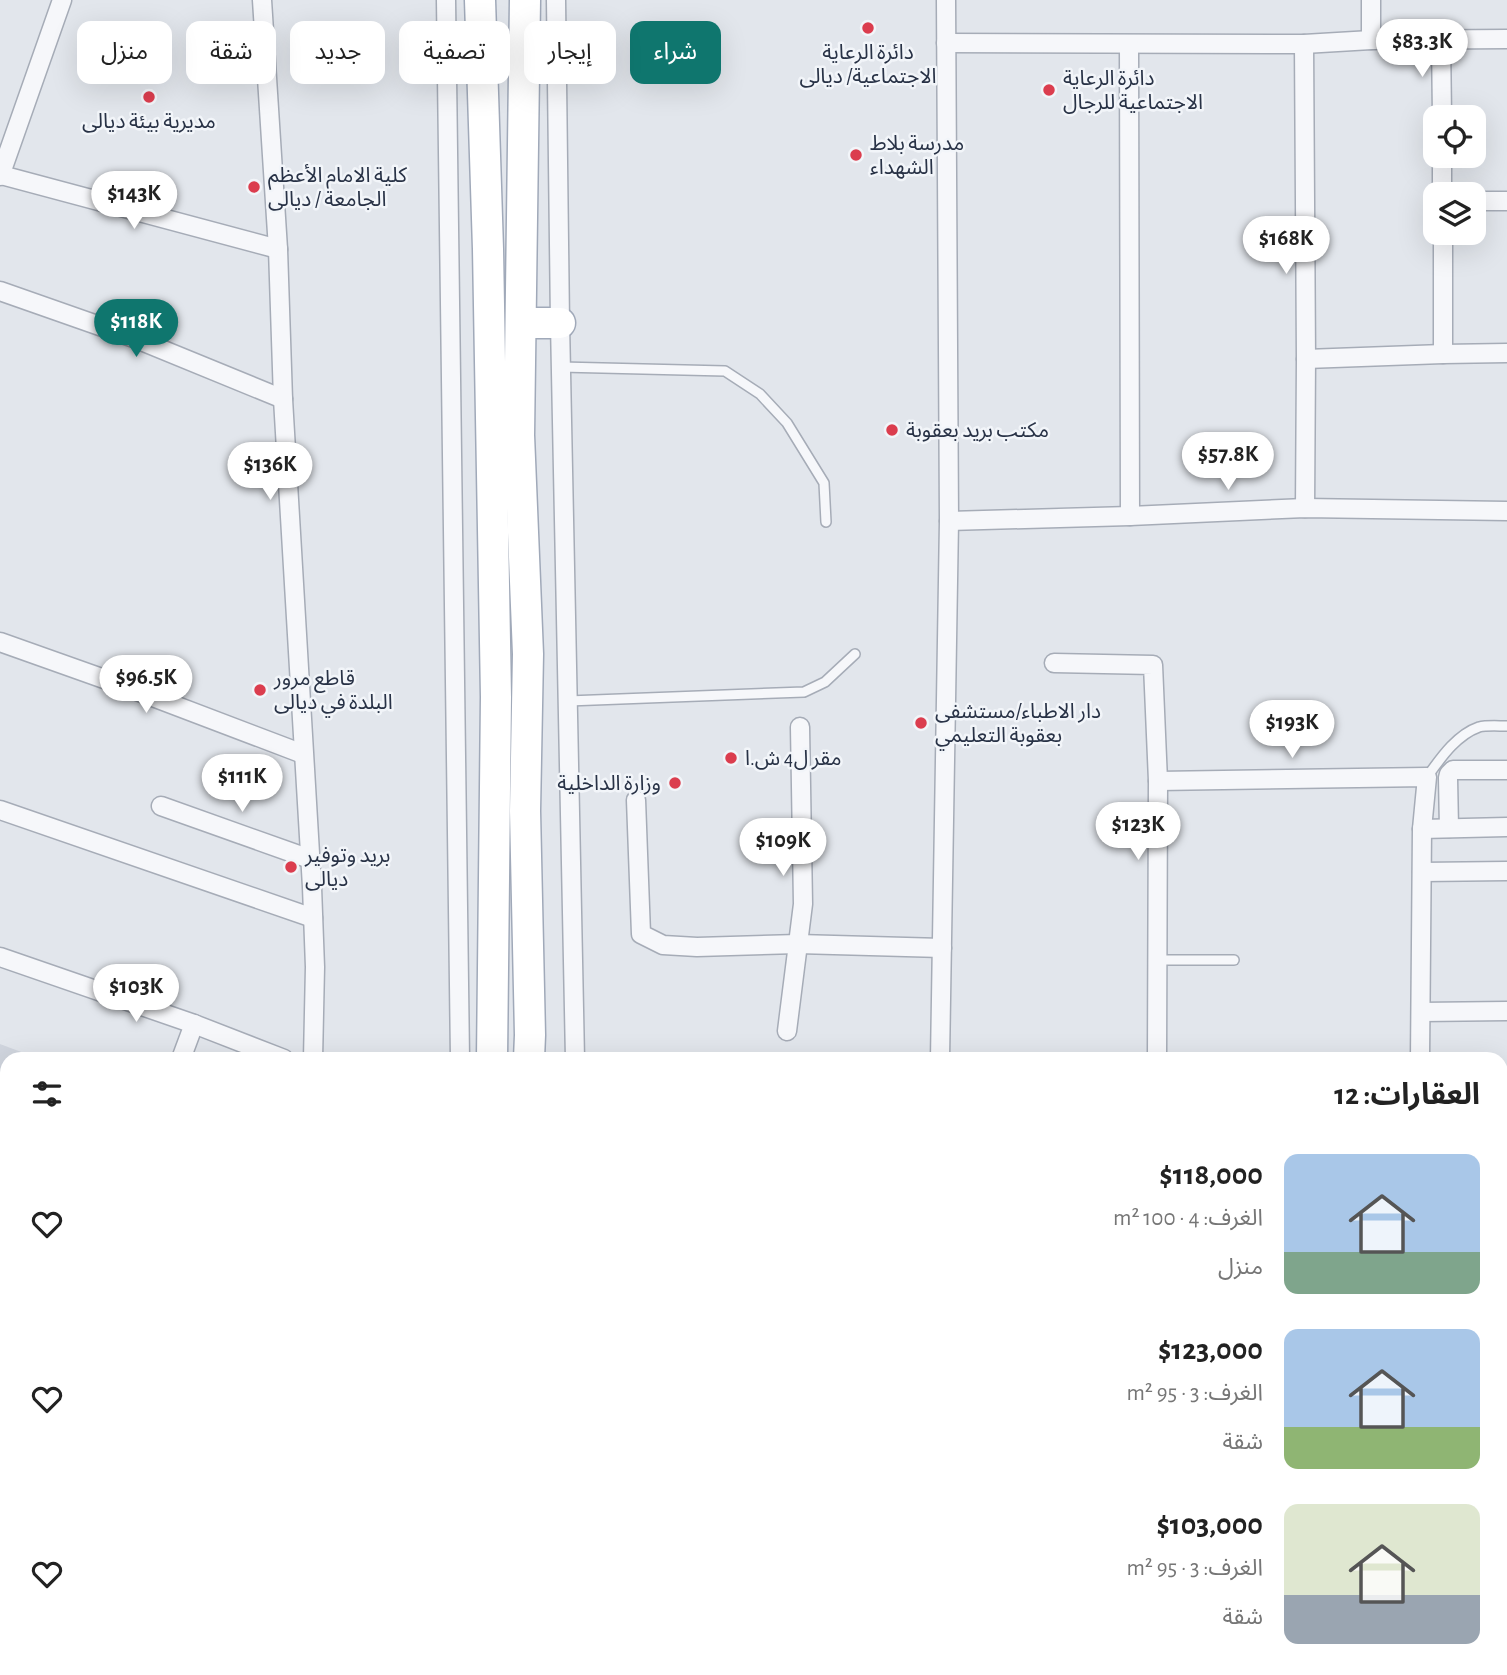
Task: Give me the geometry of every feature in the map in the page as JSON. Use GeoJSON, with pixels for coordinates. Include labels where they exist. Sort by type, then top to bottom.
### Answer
{"type":"FeatureCollection","features":[{"type":"Feature","properties":{"kind":"main road"},"geometry":{"type":"LineString","coordinates":[[480,0],[488,249],[496,697],[492,1052]]}},
{"type":"Feature","properties":{"kind":"main road"},"geometry":{"type":"LineString","coordinates":[[525,0],[519,435],[528,654],[525,811],[529,1052]]}},
{"type":"Feature","properties":{"kind":"main road"},"geometry":{"type":"LineString","coordinates":[[521,323],[560,323]]}},
{"type":"Feature","properties":{"kind":"street"},"geometry":{"type":"LineString","coordinates":[[62,0],[0,176],[278,249]]}},
{"type":"Feature","properties":{"kind":"street"},"geometry":{"type":"LineString","coordinates":[[262,0],[278,249],[282,399],[313,918],[313,1052]]}},
{"type":"Feature","properties":{"kind":"street"},"geometry":{"type":"LineString","coordinates":[[446,0],[460,1052]]}},
{"type":"Feature","properties":{"kind":"street"},"geometry":{"type":"LineString","coordinates":[[556,0],[575,1052]]}},
{"type":"Feature","properties":{"kind":"street"},"geometry":{"type":"LineString","coordinates":[[940,1052],[949,521],[946,0]]}},
{"type":"Feature","properties":{"kind":"street"},"geometry":{"type":"LineString","coordinates":[[1371,0],[1371,40]]}},
{"type":"Feature","properties":{"kind":"street"},"geometry":{"type":"LineString","coordinates":[[946,43],[1304,44],[1371,40],[1507,39]]}},
{"type":"Feature","properties":{"kind":"street"},"geometry":{"type":"LineString","coordinates":[[1441,40],[1442,105]]}},
{"type":"Feature","properties":{"kind":"street"},"geometry":{"type":"LineString","coordinates":[[1304,44],[1305,508]]}},
{"type":"Feature","properties":{"kind":"street"},"geometry":{"type":"LineString","coordinates":[[1129,45],[1130,516]]}},
{"type":"Feature","properties":{"kind":"street"},"geometry":{"type":"LineString","coordinates":[[1486,201],[1507,201]]}},
{"type":"Feature","properties":{"kind":"street"},"geometry":{"type":"LineString","coordinates":[[1443,245],[1443,354]]}},
{"type":"Feature","properties":{"kind":"street"},"geometry":{"type":"LineString","coordinates":[[0,291],[134,338],[282,399]]}},
{"type":"Feature","properties":{"kind":"street"},"geometry":{"type":"LineString","coordinates":[[1306,359],[1507,353]]}},
{"type":"Feature","properties":{"kind":"street"},"geometry":{"type":"LineString","coordinates":[[949,521],[1305,508],[1507,511]]}},
{"type":"Feature","properties":{"kind":"street"},"geometry":{"type":"LineString","coordinates":[[0,642],[303,754]]}},
{"type":"Feature","properties":{"kind":"street"},"geometry":{"type":"LineString","coordinates":[[1054,663],[1153,665],[1158,781],[1157,1052]]}},
{"type":"Feature","properties":{"kind":"street"},"geometry":{"type":"LineString","coordinates":[[787,1031],[803,904],[800,727]]}},
{"type":"Feature","properties":{"kind":"street"},"geometry":{"type":"LineString","coordinates":[[1449,828],[1448,778],[1453,770],[1507,770]]}},
{"type":"Feature","properties":{"kind":"street"},"geometry":{"type":"LineString","coordinates":[[1158,781],[1427,777],[1422,829],[1420,1052]]}},
{"type":"Feature","properties":{"kind":"street"},"geometry":{"type":"LineString","coordinates":[[636,800],[641,934],[663,945],[697,947],[798,944],[942,948]]}},
{"type":"Feature","properties":{"kind":"street"},"geometry":{"type":"LineString","coordinates":[[161,806],[310,859]]}},
{"type":"Feature","properties":{"kind":"street"},"geometry":{"type":"LineString","coordinates":[[0,810],[313,918]]}},
{"type":"Feature","properties":{"kind":"street"},"geometry":{"type":"LineString","coordinates":[[1422,829],[1507,827]]}},
{"type":"Feature","properties":{"kind":"street"},"geometry":{"type":"LineString","coordinates":[[1422,872],[1507,872]]}},
{"type":"Feature","properties":{"kind":"street"},"geometry":{"type":"LineString","coordinates":[[0,957],[194,1024],[266,1052]]}},
{"type":"Feature","properties":{"kind":"street"},"geometry":{"type":"LineString","coordinates":[[1421,1012],[1507,1011]]}},
{"type":"Feature","properties":{"kind":"street"},"geometry":{"type":"LineString","coordinates":[[184,1052],[194,1024]]}},
{"type":"Feature","properties":{"kind":"lane"},"geometry":{"type":"LineString","coordinates":[[561,368],[725,372],[760,394],[787,424],[824,483],[826,522]]}},
{"type":"Feature","properties":{"kind":"lane"},"geometry":{"type":"LineString","coordinates":[[568,701],[804,692],[825,682],[855,654]]}},
{"type":"Feature","properties":{"kind":"lane"},"geometry":{"type":"LineString","coordinates":[[1427,777],[1446,752],[1470,731],[1481,726],[1507,726]]}},
{"type":"Feature","properties":{"kind":"lane"},"geometry":{"type":"LineString","coordinates":[[1157,960],[1234,960]]}},
{"type":"Feature","properties":{"kind":"shaded area"},"geometry":{"type":"Polygon","coordinates":[[[0,1044],[21,1052],[0,1052],[0,1044]]]}},
{"type":"Feature","properties":{"kind":"place","name":"دائرة الرعاية الاجتماعية/ ديالى"},"geometry":{"type":"Point","coordinates":[868,28]}},
{"type":"Feature","properties":{"kind":"place","name":"دائرة الرعاية الاجتماعية للرجال"},"geometry":{"type":"Point","coordinates":[1049,90]}},
{"type":"Feature","properties":{"kind":"place","name":"مديرية بيئة ديالى"},"geometry":{"type":"Point","coordinates":[149,97]}},
{"type":"Feature","properties":{"kind":"place","name":"مدرسة بلاط الشهداء"},"geometry":{"type":"Point","coordinates":[856,155]}},
{"type":"Feature","properties":{"kind":"place","name":"كلية الامام الأعظم الجامعة / ديالى"},"geometry":{"type":"Point","coordinates":[254,187]}},
{"type":"Feature","properties":{"kind":"place","name":"مكتب بريد بعقوبة"},"geometry":{"type":"Point","coordinates":[892,430]}},
{"type":"Feature","properties":{"kind":"place","name":"قاطع مرور البلدة في ديالى"},"geometry":{"type":"Point","coordinates":[260,690]}},
{"type":"Feature","properties":{"kind":"place","name":"دار الاطباء/مستشفى بعقوبة التعليمي"},"geometry":{"type":"Point","coordinates":[921,723]}},
{"type":"Feature","properties":{"kind":"place","name":"مقر ل4 ش.ا"},"geometry":{"type":"Point","coordinates":[731,758]}},
{"type":"Feature","properties":{"kind":"place","name":"وزارة الداخلية"},"geometry":{"type":"Point","coordinates":[675,783]}},
{"type":"Feature","properties":{"kind":"place","name":"بريد وتوفير ديالى"},"geometry":{"type":"Point","coordinates":[291,867]}}]}
